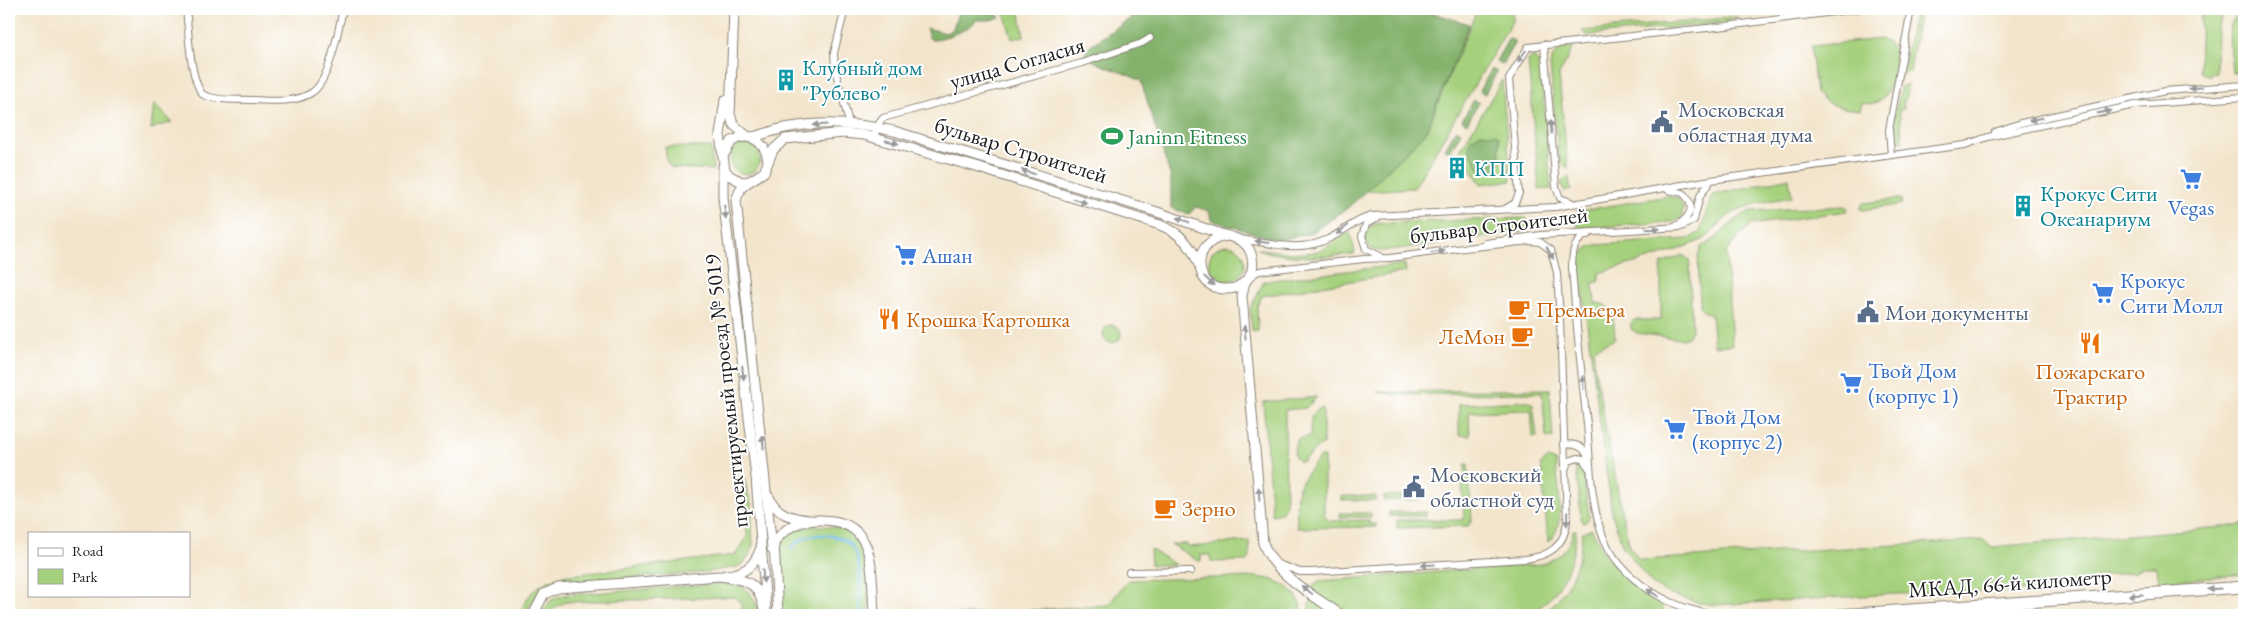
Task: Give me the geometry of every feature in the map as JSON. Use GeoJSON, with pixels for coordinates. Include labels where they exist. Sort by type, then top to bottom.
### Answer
{"type":"FeatureCollection","features":[{"type":"Feature","properties":{"kind":"highway","name":"МКАД, 66-й километр"},"geometry":{"type":"LineString","coordinates":[[1838,615],[2244,587]]}},
{"type":"Feature","properties":{"kind":"street"},"geometry":{"type":"LineString","coordinates":[[186,9],[192,60],[197,84],[202,94],[220,98],[274,101],[305,96],[312,93],[319,86],[325,74],[343,9]]}},
{"type":"Feature","properties":{"kind":"street"},"geometry":{"type":"LineString","coordinates":[[734,9],[730,115],[734,126],[764,146],[768,160]]}},
{"type":"Feature","properties":{"kind":"street"},"geometry":{"type":"LineString","coordinates":[[845,9],[834,52],[835,70],[850,123]]}},
{"type":"Feature","properties":{"kind":"street"},"geometry":{"type":"LineString","coordinates":[[1496,211],[1511,207],[1518,199],[1509,79],[1523,52],[1528,47],[1726,26],[1857,9]]}},
{"type":"Feature","properties":{"kind":"street"},"geometry":{"type":"LineString","coordinates":[[1891,155],[1889,130],[1911,9]]}},
{"type":"Feature","properties":{"kind":"street","name":"улица Согласия"},"geometry":{"type":"LineString","coordinates":[[876,127],[883,118],[1082,64],[1142,43],[1150,38]]}},
{"type":"Feature","properties":{"kind":"street"},"geometry":{"type":"LineString","coordinates":[[1544,44],[1556,187],[1560,198],[1564,201],[1580,203]]}},
{"type":"Feature","properties":{"kind":"street","name":"проектируемый проезд № 5019"},"geometry":{"type":"LineString","coordinates":[[731,60],[720,135],[723,160],[723,197],[756,477],[766,615]]}},
{"type":"Feature","properties":{"kind":"street"},"geometry":{"type":"LineString","coordinates":[[1988,136],[2021,123],[2165,91],[2244,85]]}},
{"type":"Feature","properties":{"kind":"street"},"geometry":{"type":"LineString","coordinates":[[1988,136],[2135,105],[2244,97]]}},
{"type":"Feature","properties":{"kind":"street","name":"бульвар Строителей"},"geometry":{"type":"LineString","coordinates":[[723,160],[732,141],[787,128],[850,123],[876,127],[1105,195],[1233,237],[1288,247],[1308,246],[1327,240],[1355,221],[1372,216],[1555,207],[1711,180],[1965,145],[1988,136]]}},
{"type":"Feature","properties":{"kind":"street"},"geometry":{"type":"LineString","coordinates":[[875,138],[876,127]]}},
{"type":"Feature","properties":{"kind":"street","name":"бульвар Строителей"},"geometry":{"type":"LineString","coordinates":[[750,181],[760,176],[773,150],[781,141],[795,136],[843,133],[875,138],[976,167],[1170,228],[1186,241],[1193,250],[1206,280],[1219,288],[1234,288],[1259,271],[1364,259],[1390,258],[1455,249],[1514,237],[1605,230],[1672,228],[1689,224],[1694,220],[1700,196],[1711,180]]}},
{"type":"Feature","properties":{"kind":"street"},"geometry":{"type":"LineString","coordinates":[[723,160],[725,170],[736,180],[750,181]]}},
{"type":"Feature","properties":{"kind":"street","name":"проектируемый проезд № 5019"},"geometry":{"type":"LineString","coordinates":[[750,181],[741,188],[736,200],[767,491],[778,615]]}},
{"type":"Feature","properties":{"kind":"street","name":"бульвар Строителей"},"geometry":{"type":"LineString","coordinates":[[1662,189],[1683,193],[1690,202],[1689,215],[1685,221],[1672,228]]}},
{"type":"Feature","properties":{"kind":"street","name":"бульвар Строителей"},"geometry":{"type":"LineString","coordinates":[[1387,215],[1369,221],[1364,228],[1362,236],[1364,245],[1369,252],[1376,256],[1390,258]]}},
{"type":"Feature","properties":{"kind":"street"},"geometry":{"type":"LineString","coordinates":[[1605,230],[1584,236],[1574,246],[1572,255],[1589,460],[1598,523],[1608,547],[1621,565],[1647,590],[1666,601],[1691,610],[1715,615]]}},
{"type":"Feature","properties":{"kind":"street"},"geometry":{"type":"LineString","coordinates":[[1200,266],[1200,258],[1207,244],[1221,237],[1233,237],[1250,250],[1252,259],[1242,296],[1262,537],[1265,550],[1274,563],[1288,576],[1341,615]]}},
{"type":"Feature","properties":{"kind":"street"},"geometry":{"type":"LineString","coordinates":[[1274,563],[1300,572],[1311,572],[1540,557],[1557,547],[1566,532],[1560,320],[1557,273],[1550,250],[1540,242],[1531,241],[1455,249]]}},
{"type":"Feature","properties":{"kind":"street"},"geometry":{"type":"LineString","coordinates":[[1563,444],[1578,445],[1584,449],[1589,460]]}},
{"type":"Feature","properties":{"kind":"street"},"geometry":{"type":"LineString","coordinates":[[1565,470],[1569,460],[1578,458],[1583,459],[1590,469]]}},
{"type":"Feature","properties":{"kind":"street"},"geometry":{"type":"LineString","coordinates":[[767,491],[770,500],[780,512],[796,518],[844,522],[851,526],[864,540],[869,559],[874,615]]}},
{"type":"Feature","properties":{"kind":"street"},"geometry":{"type":"LineString","coordinates":[[773,557],[774,543],[779,534],[786,528],[810,520]]}},
{"type":"Feature","properties":{"kind":"street"},"geometry":{"type":"LineString","coordinates":[[532,615],[544,594],[558,588],[734,575],[752,566],[760,550],[760,537]]}},
{"type":"Feature","properties":{"kind":"street"},"geometry":{"type":"LineString","coordinates":[[1129,572],[1191,571]]}},
{"type":"Feature","properties":{"kind":"street"},"geometry":{"type":"LineString","coordinates":[[719,576],[746,580],[754,586],[759,593],[766,615]]}},
{"type":"Feature","properties":{"kind":"green space"},"geometry":{"type":"Polygon","coordinates":[[[959,9],[991,9],[1000,17],[991,20],[977,20],[957,33],[933,40],[929,38],[926,28],[946,33],[953,29],[959,9]]]}},
{"type":"Feature","properties":{"kind":"green space"},"geometry":{"type":"Polygon","coordinates":[[[1008,9],[1019,9],[1024,36],[1012,39],[1005,16],[1008,9]]]}},
{"type":"Feature","properties":{"kind":"green space"},"geometry":{"type":"Polygon","coordinates":[[[1130,9],[1424,9],[1469,24],[1425,134],[1348,208],[1311,233],[1286,239],[1273,239],[1211,220],[1209,211],[1196,207],[1189,214],[1171,208],[1171,178],[1141,81],[1084,56],[1088,47],[1131,18],[1130,9]]]}},
{"type":"Feature","properties":{"kind":"green space"},"geometry":{"type":"Polygon","coordinates":[[[1477,9],[1512,9],[1513,20],[1414,188],[1366,191],[1425,134],[1477,9]]]}},
{"type":"Feature","properties":{"kind":"green space"},"geometry":{"type":"Polygon","coordinates":[[[1915,9],[1920,9],[1910,72],[1905,73],[1903,71],[1915,9]]]}},
{"type":"Feature","properties":{"kind":"green space"},"geometry":{"type":"Polygon","coordinates":[[[2201,9],[2225,9],[2217,28],[2216,72],[2210,73],[2210,75],[2205,75],[2199,71],[2201,9]]]}},
{"type":"Feature","properties":{"kind":"green space"},"geometry":{"type":"Polygon","coordinates":[[[2244,11],[2242,61],[2244,62],[2244,72],[2232,73],[2230,29],[2237,15],[2244,11]]]}},
{"type":"Feature","properties":{"kind":"green space"},"geometry":{"type":"Polygon","coordinates":[[[1738,17],[1724,23],[1591,35],[1586,35],[1582,31],[1738,17]]]}},
{"type":"Feature","properties":{"kind":"green space"},"geometry":{"type":"Polygon","coordinates":[[[1509,38],[1515,42],[1502,65],[1496,61],[1509,38]]]}},
{"type":"Feature","properties":{"kind":"green space"},"geometry":{"type":"Polygon","coordinates":[[[1881,39],[1894,50],[1895,64],[1889,89],[1881,99],[1870,104],[1862,103],[1860,110],[1836,106],[1816,93],[1811,46],[1881,39]]]}},
{"type":"Feature","properties":{"kind":"green space"},"geometry":{"type":"Polygon","coordinates":[[[1574,46],[1559,75],[1568,169],[1561,162],[1558,152],[1550,66],[1555,54],[1565,48],[1574,46]]]}},
{"type":"Feature","properties":{"kind":"green space"},"geometry":{"type":"Polygon","coordinates":[[[1535,58],[1541,66],[1551,189],[1539,190],[1528,60],[1535,58]]]}},
{"type":"Feature","properties":{"kind":"green space"},"geometry":{"type":"Polygon","coordinates":[[[1492,69],[1497,72],[1485,94],[1479,91],[1492,69]]]}},
{"type":"Feature","properties":{"kind":"green space"},"geometry":{"type":"Polygon","coordinates":[[[1502,80],[1511,181],[1481,184],[1460,151],[1502,80]]]}},
{"type":"Feature","properties":{"kind":"green space"},"geometry":{"type":"Polygon","coordinates":[[[1908,84],[1905,101],[1903,102],[1904,109],[1899,110],[1903,142],[1893,138],[1892,126],[1901,87],[1908,84]]]}},
{"type":"Feature","properties":{"kind":"green space"},"geometry":{"type":"Polygon","coordinates":[[[1474,100],[1479,103],[1467,123],[1462,120],[1474,100]]]}},
{"type":"Feature","properties":{"kind":"green space"},"geometry":{"type":"Polygon","coordinates":[[[154,103],[172,122],[151,129],[154,103]]]}},
{"type":"Feature","properties":{"kind":"green space"},"geometry":{"type":"Polygon","coordinates":[[[1456,129],[1461,132],[1450,152],[1445,149],[1456,129]]]}},
{"type":"Feature","properties":{"kind":"green space"},"geometry":{"type":"Polygon","coordinates":[[[1481,133],[1496,134],[1499,137],[1500,162],[1498,170],[1490,172],[1479,169],[1469,149],[1471,139],[1481,133]]]}},
{"type":"Feature","properties":{"kind":"green space"},"geometry":{"type":"Polygon","coordinates":[[[745,144],[756,148],[760,159],[756,170],[745,174],[734,170],[730,159],[734,148],[745,144]]]}},
{"type":"Feature","properties":{"kind":"green space"},"geometry":{"type":"Polygon","coordinates":[[[665,147],[711,147],[713,170],[672,168],[667,162],[665,147]]]}},
{"type":"Feature","properties":{"kind":"green space"},"geometry":{"type":"Polygon","coordinates":[[[1569,177],[1571,190],[1564,191],[1561,184],[1564,179],[1569,177]]]}},
{"type":"Feature","properties":{"kind":"green space"},"geometry":{"type":"Polygon","coordinates":[[[1789,178],[1792,197],[1758,203],[1734,212],[1702,240],[1664,254],[1599,273],[1599,282],[1593,283],[1595,303],[1606,306],[1610,310],[1614,321],[1615,339],[1594,349],[1594,364],[1630,548],[1640,560],[1983,540],[1992,547],[2244,525],[2244,574],[2159,582],[2157,567],[2142,567],[2134,572],[2093,577],[2086,584],[2017,591],[1895,594],[1716,605],[1700,603],[1671,595],[1653,585],[1623,547],[1612,514],[1580,259],[1586,249],[1595,245],[1688,239],[1700,232],[1712,195],[1789,178]]]}},
{"type":"Feature","properties":{"kind":"green space"},"geometry":{"type":"Polygon","coordinates":[[[1668,196],[1677,198],[1683,206],[1682,217],[1673,222],[1581,228],[1577,226],[1576,214],[1578,211],[1668,196]]]}},
{"type":"Feature","properties":{"kind":"green space"},"geometry":{"type":"Polygon","coordinates":[[[1901,199],[1902,204],[1860,209],[1863,203],[1901,199]]]}},
{"type":"Feature","properties":{"kind":"green space"},"geometry":{"type":"Polygon","coordinates":[[[1845,206],[1848,208],[1847,211],[1750,225],[1726,252],[1732,345],[1714,346],[1711,315],[1703,311],[1700,305],[1698,257],[1701,247],[1750,211],[1845,206]]]}},
{"type":"Feature","properties":{"kind":"green space"},"geometry":{"type":"Polygon","coordinates":[[[1526,218],[1531,223],[1531,227],[1527,231],[1383,251],[1371,248],[1365,239],[1368,230],[1379,223],[1526,218]]]}},
{"type":"Feature","properties":{"kind":"green space"},"geometry":{"type":"Polygon","coordinates":[[[1350,233],[1355,252],[1353,254],[1305,257],[1281,255],[1258,249],[1298,253],[1315,252],[1350,233]]]}},
{"type":"Feature","properties":{"kind":"green space"},"geometry":{"type":"Polygon","coordinates":[[[1227,245],[1240,250],[1245,263],[1240,276],[1227,281],[1214,276],[1209,263],[1214,250],[1227,245]]]}},
{"type":"Feature","properties":{"kind":"green space"},"geometry":{"type":"Polygon","coordinates":[[[1683,255],[1689,260],[1690,266],[1692,330],[1690,334],[1686,338],[1680,339],[1637,333],[1631,329],[1631,323],[1634,320],[1661,320],[1661,264],[1683,255]]]}},
{"type":"Feature","properties":{"kind":"green space"},"geometry":{"type":"Polygon","coordinates":[[[1405,264],[1406,272],[1262,296],[1257,306],[1258,331],[1252,332],[1250,309],[1264,281],[1405,264]]]}},
{"type":"Feature","properties":{"kind":"green space"},"geometry":{"type":"Polygon","coordinates":[[[1112,325],[1118,328],[1121,334],[1118,340],[1112,343],[1106,340],[1103,334],[1106,328],[1112,325]]]}},
{"type":"Feature","properties":{"kind":"green space"},"geometry":{"type":"Polygon","coordinates":[[[1550,389],[1553,438],[1546,437],[1542,393],[1395,395],[1378,392],[1550,389]]]}},
{"type":"Feature","properties":{"kind":"green space"},"geometry":{"type":"Polygon","coordinates":[[[1317,397],[1306,408],[1285,410],[1286,504],[1281,513],[1272,515],[1263,402],[1317,397]]]}},
{"type":"Feature","properties":{"kind":"green space"},"geometry":{"type":"Polygon","coordinates":[[[1527,401],[1533,404],[1537,437],[1533,437],[1531,410],[1469,412],[1470,436],[1459,435],[1459,404],[1527,401]]]}},
{"type":"Feature","properties":{"kind":"green space"},"geometry":{"type":"Polygon","coordinates":[[[1323,408],[1323,445],[1318,447],[1303,461],[1298,461],[1294,453],[1297,441],[1298,439],[1310,436],[1311,418],[1315,412],[1323,408]]]}},
{"type":"Feature","properties":{"kind":"green space"},"geometry":{"type":"Polygon","coordinates":[[[1320,457],[1324,457],[1324,515],[1329,521],[1369,520],[1369,524],[1376,524],[1376,527],[1297,528],[1298,489],[1305,475],[1320,457]]]}},
{"type":"Feature","properties":{"kind":"green space"},"geometry":{"type":"Polygon","coordinates":[[[1547,458],[1554,460],[1556,463],[1560,505],[1558,526],[1548,542],[1541,464],[1547,458]]]}},
{"type":"Feature","properties":{"kind":"green space"},"geometry":{"type":"Polygon","coordinates":[[[1465,464],[1468,464],[1472,520],[1468,526],[1397,528],[1397,520],[1464,520],[1462,478],[1465,478],[1465,464]]]}},
{"type":"Feature","properties":{"kind":"green space"},"geometry":{"type":"Polygon","coordinates":[[[1583,466],[1589,519],[1584,523],[1581,520],[1576,467],[1583,466]]]}},
{"type":"Feature","properties":{"kind":"green space"},"geometry":{"type":"Polygon","coordinates":[[[744,478],[751,503],[753,545],[749,556],[743,564],[737,567],[709,572],[562,583],[544,590],[531,603],[526,615],[520,615],[530,594],[547,582],[562,576],[735,555],[747,538],[744,478]]]}},
{"type":"Feature","properties":{"kind":"green space"},"geometry":{"type":"Polygon","coordinates":[[[1341,496],[1376,496],[1376,500],[1341,500],[1341,496]]]}},
{"type":"Feature","properties":{"kind":"green space"},"geometry":{"type":"Polygon","coordinates":[[[1384,496],[1420,496],[1420,500],[1384,500],[1384,496]]]}},
{"type":"Feature","properties":{"kind":"green space"},"geometry":{"type":"Polygon","coordinates":[[[1389,512],[1426,512],[1426,516],[1389,516],[1389,512]]]}},
{"type":"Feature","properties":{"kind":"green space"},"geometry":{"type":"Polygon","coordinates":[[[1340,513],[1371,513],[1371,517],[1340,517],[1340,513]]]}},
{"type":"Feature","properties":{"kind":"green space"},"geometry":{"type":"Polygon","coordinates":[[[816,526],[835,528],[849,533],[858,542],[864,553],[867,567],[869,615],[780,615],[777,545],[794,531],[816,526]]]}},
{"type":"Feature","properties":{"kind":"green space"},"geometry":{"type":"Polygon","coordinates":[[[1591,529],[1616,568],[1637,588],[1662,604],[1663,611],[1658,614],[1645,615],[1542,615],[1565,589],[1579,557],[1582,533],[1591,529]]]}},
{"type":"Feature","properties":{"kind":"green space"},"geometry":{"type":"Polygon","coordinates":[[[1573,530],[1576,530],[1575,543],[1563,579],[1548,600],[1527,615],[1345,615],[1313,591],[1313,585],[1319,581],[1542,564],[1553,559],[1567,547],[1573,530]]]}},
{"type":"Feature","properties":{"kind":"green space"},"geometry":{"type":"Polygon","coordinates":[[[1249,541],[1250,558],[1247,561],[1211,562],[1210,555],[1201,555],[1201,561],[1198,561],[1171,544],[1187,544],[1188,547],[1249,541]]]}},
{"type":"Feature","properties":{"kind":"green space"},"geometry":{"type":"Polygon","coordinates":[[[1150,549],[1176,565],[1151,565],[1150,549]]]}},
{"type":"Feature","properties":{"kind":"green space"},"geometry":{"type":"Polygon","coordinates":[[[1254,577],[1272,580],[1287,587],[1298,598],[1303,615],[957,615],[1108,605],[1128,580],[1254,577]]]}},
{"type":"Feature","properties":{"kind":"green space"},"geometry":{"type":"Polygon","coordinates":[[[737,583],[737,585],[750,593],[756,605],[758,615],[742,615],[741,602],[735,597],[729,597],[566,602],[555,607],[548,615],[540,615],[551,600],[564,595],[737,583]]]}},
{"type":"Feature","properties":{"kind":"green space"},"geometry":{"type":"Polygon","coordinates":[[[1312,600],[1334,615],[1310,615],[1309,604],[1312,600]]]}},
{"type":"Feature","properties":{"kind":"waterway"},"geometry":{"type":"LineString","coordinates":[[791,549],[800,540],[815,535],[834,537],[848,543],[857,556],[861,615]]}},
{"type":"Feature","properties":{"kind":"place","name":"Клубный дом \"Рублево\""},"geometry":{"type":"Point","coordinates":[786,80]}},
{"type":"Feature","properties":{"kind":"place","name":"Московская областная дума"},"geometry":{"type":"Point","coordinates":[1662,122]}},
{"type":"Feature","properties":{"kind":"place","name":"Janinn Fitness"},"geometry":{"type":"Point","coordinates":[1112,136]}},
{"type":"Feature","properties":{"kind":"place","name":"КПП"},"geometry":{"type":"Point","coordinates":[1457,168]}},
{"type":"Feature","properties":{"kind":"place","name":"Vegas"},"geometry":{"type":"Point","coordinates":[2191,179]}},
{"type":"Feature","properties":{"kind":"place","name":"Крокус Сити Океанариум"},"geometry":{"type":"Point","coordinates":[2023,206]}},
{"type":"Feature","properties":{"kind":"place","name":"Ашан"},"geometry":{"type":"Point","coordinates":[906,255]}},
{"type":"Feature","properties":{"kind":"place","name":"Крокус Сити Молл"},"geometry":{"type":"Point","coordinates":[2103,293]}},
{"type":"Feature","properties":{"kind":"place","name":"Премьера"},"geometry":{"type":"Point","coordinates":[1519,309]}},
{"type":"Feature","properties":{"kind":"place","name":"Мои документы"},"geometry":{"type":"Point","coordinates":[1868,312]}},
{"type":"Feature","properties":{"kind":"place","name":"Крошка Картошка"},"geometry":{"type":"Point","coordinates":[889,319]}},
{"type":"Feature","properties":{"kind":"place","name":"ЛеМон"},"geometry":{"type":"Point","coordinates":[1522,336]}},
{"type":"Feature","properties":{"kind":"place","name":"Пожарскаго Трактир"},"geometry":{"type":"Point","coordinates":[2090,343]}},
{"type":"Feature","properties":{"kind":"place","name":"Твой Дом (корпус 1)"},"geometry":{"type":"Point","coordinates":[1851,383]}},
{"type":"Feature","properties":{"kind":"place","name":"Твой Дом (корпус 2)"},"geometry":{"type":"Point","coordinates":[1675,429]}},
{"type":"Feature","properties":{"kind":"place","name":"Московский областной суд"},"geometry":{"type":"Point","coordinates":[1414,487]}},
{"type":"Feature","properties":{"kind":"place","name":"Зерно"},"geometry":{"type":"Point","coordinates":[1165,508]}}]}
